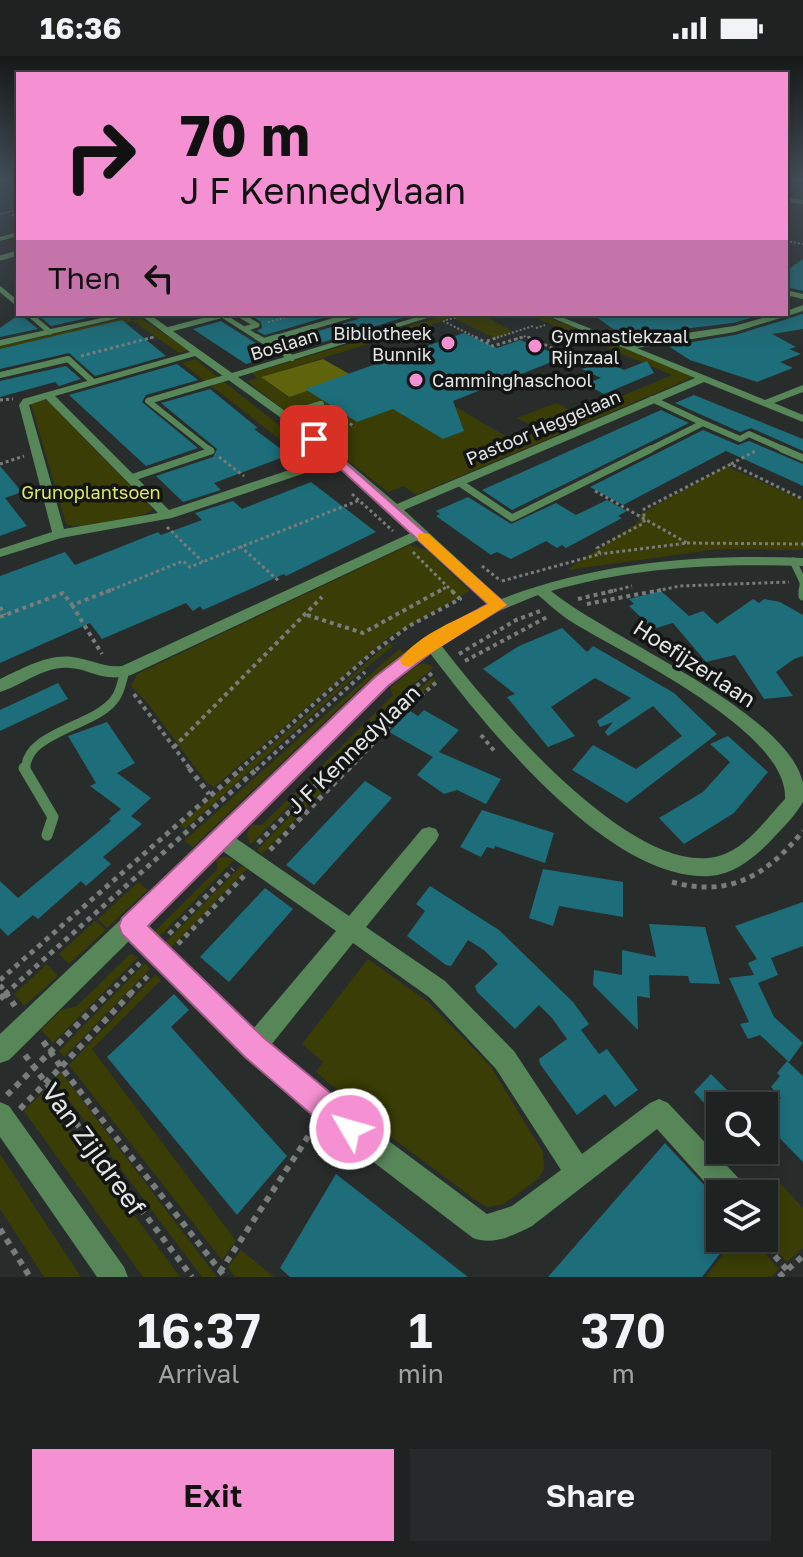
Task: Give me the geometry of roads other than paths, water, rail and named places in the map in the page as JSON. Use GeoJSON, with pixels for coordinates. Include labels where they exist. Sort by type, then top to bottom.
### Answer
{"type":"FeatureCollection","features":[{"type":"Feature","properties":{"kind":"street"},"geometry":{"type":"LineString","coordinates":[[0,343],[123,316]]}},
{"type":"Feature","properties":{"kind":"street"},"geometry":{"type":"LineString","coordinates":[[145,316],[161,333],[199,352],[338,458],[499,605]]}},
{"type":"Feature","properties":{"kind":"street"},"geometry":{"type":"LineString","coordinates":[[552,316],[803,419]]}},
{"type":"Feature","properties":{"kind":"street"},"geometry":{"type":"LineString","coordinates":[[629,347],[735,329],[779,316]]}},
{"type":"Feature","properties":{"kind":"street","name":"Boslaan"},"geometry":{"type":"LineString","coordinates":[[232,376],[439,317]]}},
{"type":"Feature","properties":{"kind":"street"},"geometry":{"type":"LineString","coordinates":[[59,534],[24,405],[27,401],[199,352]]}},
{"type":"Feature","properties":{"kind":"street","name":"Pastoor Heggelaan"},"geometry":{"type":"LineString","coordinates":[[396,509],[704,378]]}},
{"type":"Feature","properties":{"kind":"street"},"geometry":{"type":"LineString","coordinates":[[765,403],[803,388]]}},
{"type":"Feature","properties":{"kind":"street"},"geometry":{"type":"LineString","coordinates":[[47,394],[131,478],[161,516]]}},
{"type":"Feature","properties":{"kind":"street"},"geometry":{"type":"LineString","coordinates":[[0,553],[59,534],[161,516],[338,458]]}},
{"type":"Feature","properties":{"kind":"street"},"geometry":{"type":"LineString","coordinates":[[0,686],[51,664],[71,662],[106,675],[125,671],[420,534]]}},
{"type":"Feature","properties":{"kind":"street","name":"J F Kennedylaan"},"geometry":{"type":"LineString","coordinates":[[14,1037],[382,682],[431,643],[499,605],[627,570],[708,561],[801,575]]}},
{"type":"Feature","properties":{"kind":"street","name":"Hoefijzerlaan"},"geometry":{"type":"LineString","coordinates":[[431,643],[524,755],[603,825],[645,850],[679,865],[711,867],[752,848],[794,801],[794,781],[774,750],[705,692],[561,607],[542,591]]}},
{"type":"Feature","properties":{"kind":"street"},"geometry":{"type":"LineString","coordinates":[[254,1047],[429,835]]}},
{"type":"Feature","properties":{"kind":"street"},"geometry":{"type":"LineString","coordinates":[[221,839],[437,989],[505,1060],[579,1173]]}},
{"type":"Feature","properties":{"kind":"street"},"geometry":{"type":"LineString","coordinates":[[131,926],[254,1047],[326,1110],[483,1228],[498,1228],[512,1222],[659,1112],[721,1180]]}},
{"type":"Feature","properties":{"kind":"street"},"geometry":{"type":"LineString","coordinates":[[2,1114],[114,1277]]}},
{"type":"Feature","properties":{"kind":"lane"},"geometry":{"type":"LineString","coordinates":[[0,289],[16,302]]}},
{"type":"Feature","properties":{"kind":"lane"},"geometry":{"type":"LineString","coordinates":[[31,316],[50,332]]}},
{"type":"Feature","properties":{"kind":"lane"},"geometry":{"type":"LineString","coordinates":[[161,333],[221,316]]}},
{"type":"Feature","properties":{"kind":"lane"},"geometry":{"type":"LineString","coordinates":[[226,316],[292,358]]}},
{"type":"Feature","properties":{"kind":"lane"},"geometry":{"type":"LineString","coordinates":[[241,316],[257,325],[244,329]]}},
{"type":"Feature","properties":{"kind":"lane"},"geometry":{"type":"LineString","coordinates":[[264,341],[349,316]]}},
{"type":"Feature","properties":{"kind":"lane"},"geometry":{"type":"LineString","coordinates":[[0,375],[68,359],[92,381]]}},
{"type":"Feature","properties":{"kind":"lane"},"geometry":{"type":"LineString","coordinates":[[131,478],[211,451],[148,401],[232,376]]}},
{"type":"Feature","properties":{"kind":"lane"},"geometry":{"type":"LineString","coordinates":[[652,399],[740,439],[749,434],[803,458]]}},
{"type":"Feature","properties":{"kind":"lane"},"geometry":{"type":"LineString","coordinates":[[284,415],[321,404]]}},
{"type":"Feature","properties":{"kind":"lane"},"geometry":{"type":"LineString","coordinates":[[460,483],[512,518],[703,423]]}},
{"type":"Feature","properties":{"kind":"lane"},"geometry":{"type":"LineString","coordinates":[[801,575],[803,596]]}},
{"type":"Feature","properties":{"kind":"lane"},"geometry":{"type":"LineString","coordinates":[[47,835],[53,817],[24,767],[27,755],[38,744],[101,713],[116,699],[125,671]]}},
{"type":"Feature","properties":{"kind":"place","name":"Bibliotheek Bunnik"},"geometry":{"type":"Point","coordinates":[448,343]}},
{"type":"Feature","properties":{"kind":"place","name":"Gymnastiekzaal Rijnzaal"},"geometry":{"type":"Point","coordinates":[535,346]}},
{"type":"Feature","properties":{"kind":"place","name":"Camminghaschool"},"geometry":{"type":"Point","coordinates":[416,380]}},
{"type":"Feature","properties":{"kind":"park label","name":"Grunoplantsoen"},"geometry":{"type":"Point","coordinates":[91,492]}}]}
